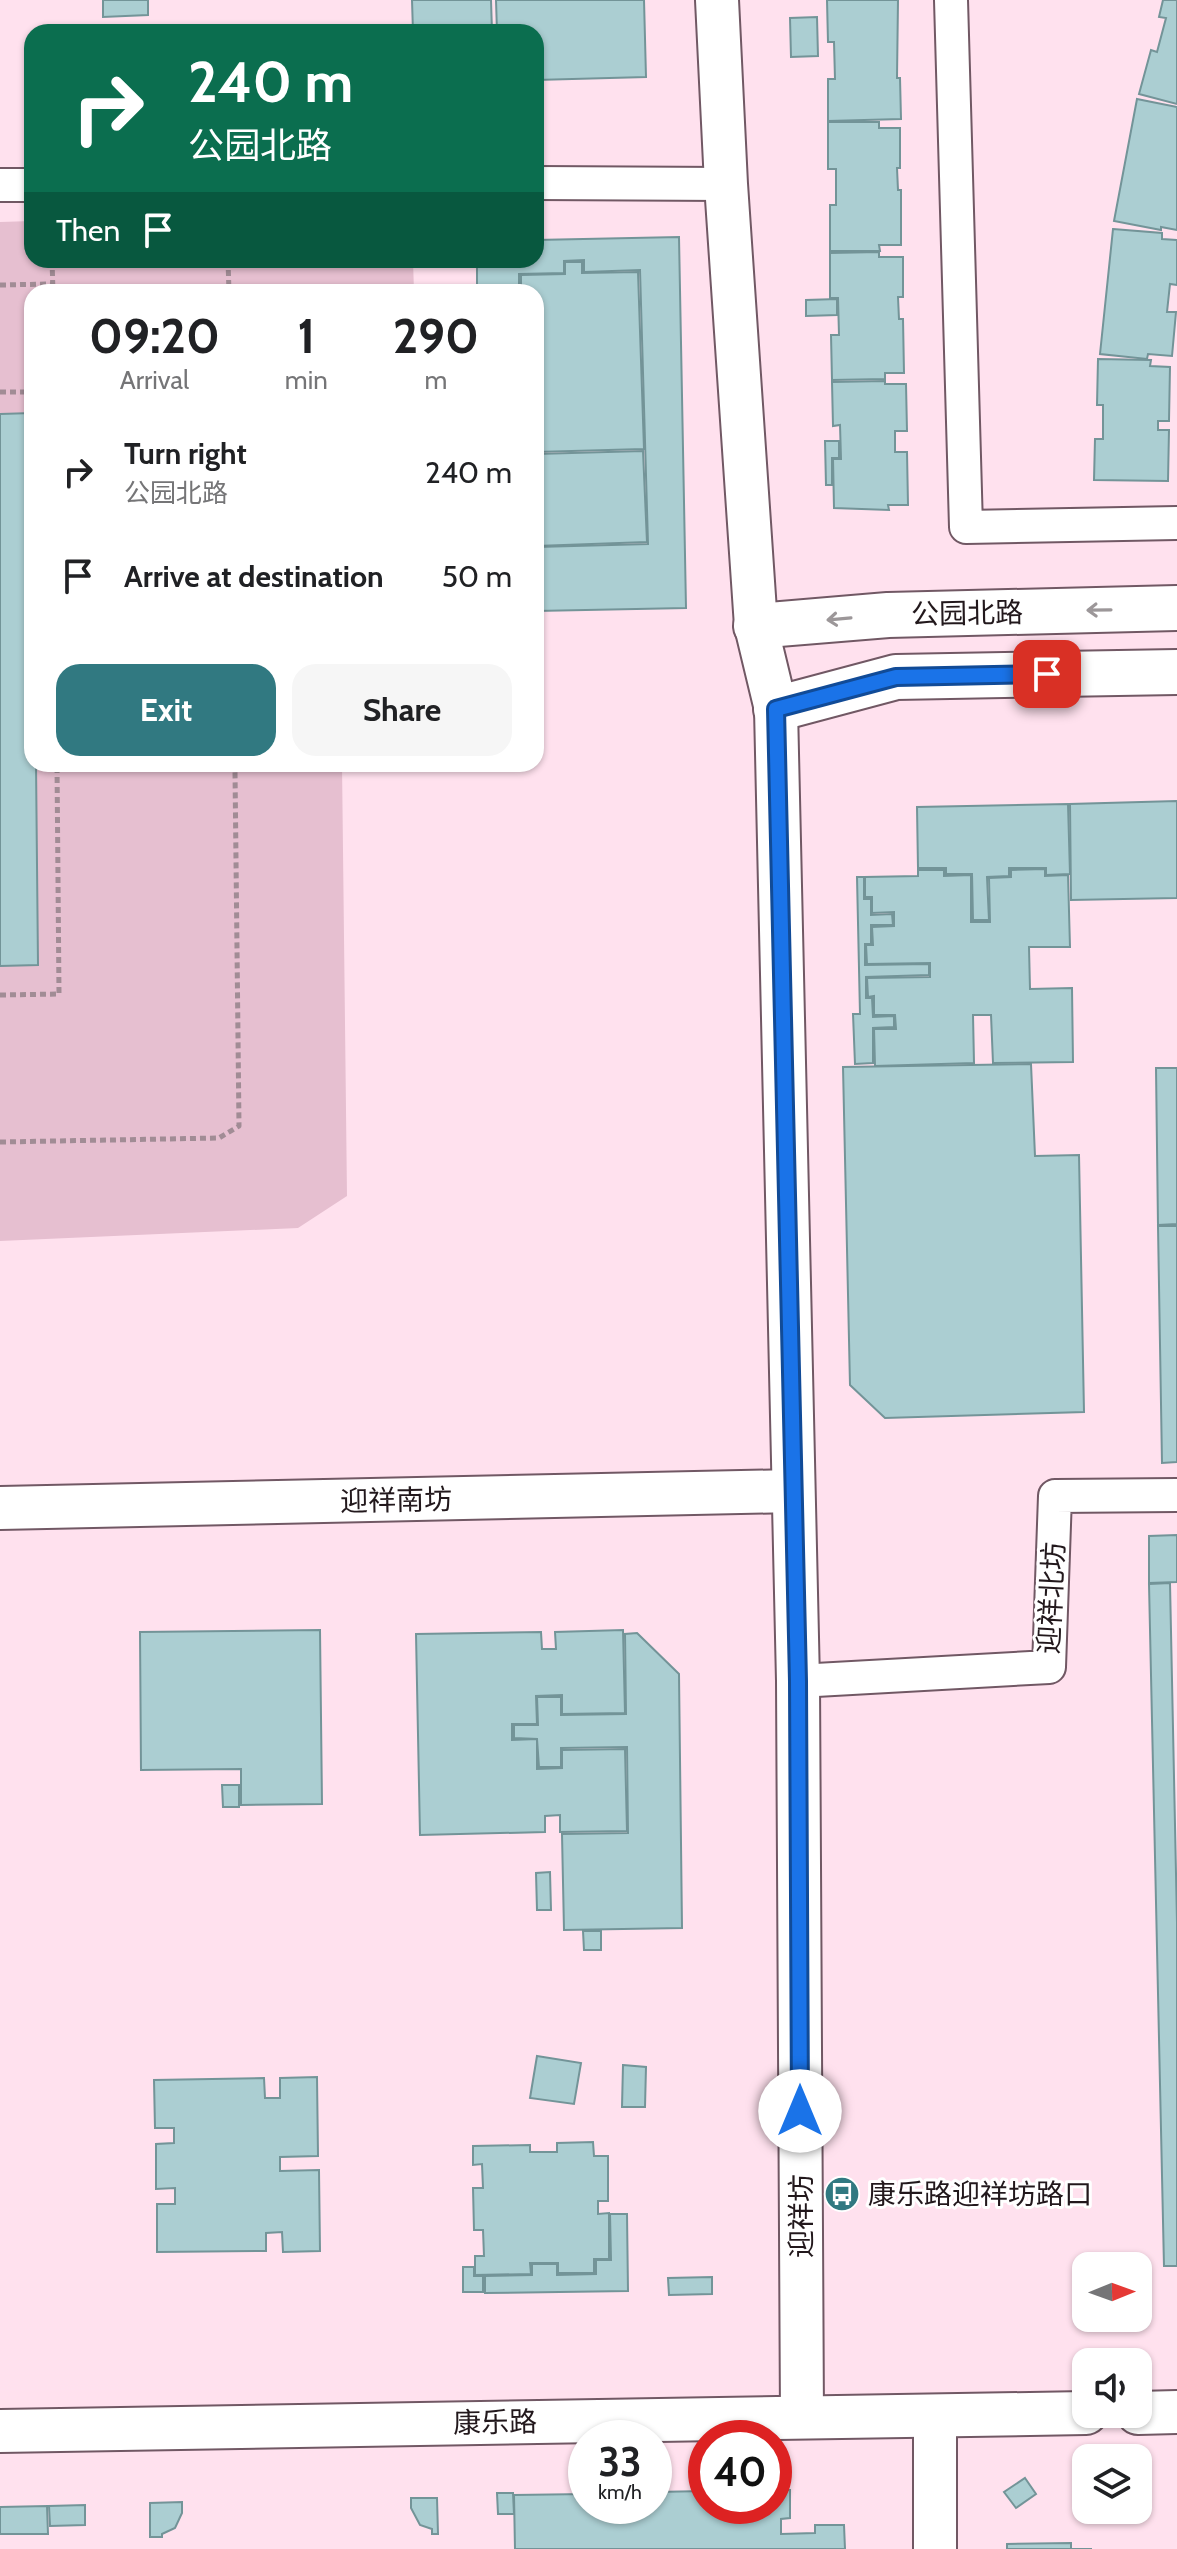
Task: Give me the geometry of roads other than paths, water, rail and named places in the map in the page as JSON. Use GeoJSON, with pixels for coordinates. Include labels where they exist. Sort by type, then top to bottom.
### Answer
{"type":"FeatureCollection","features":[{"type":"Feature","properties":{"kind":"main road","name":"公园北路"},"geometry":{"type":"LineString","coordinates":[[756,626],[888,615],[1177,608]]}},
{"type":"Feature","properties":{"kind":"main road"},"geometry":{"type":"LineString","coordinates":[[776,709],[896,677],[1177,672]]}},
{"type":"Feature","properties":{"kind":"street","name":"迎祥坊"},"geometry":{"type":"LineString","coordinates":[[717,0],[726,184],[756,626],[776,709],[798,1681],[802,2417]]}},
{"type":"Feature","properties":{"kind":"street"},"geometry":{"type":"LineString","coordinates":[[951,0],[966,527],[1177,523]]}},
{"type":"Feature","properties":{"kind":"street"},"geometry":{"type":"LineString","coordinates":[[544,183],[726,184]]}},
{"type":"Feature","properties":{"kind":"street"},"geometry":{"type":"LineString","coordinates":[[0,185],[24,185]]}},
{"type":"Feature","properties":{"kind":"street","name":"迎祥南坊"},"geometry":{"type":"LineString","coordinates":[[0,1508],[792,1491]]}},
{"type":"Feature","properties":{"kind":"street","name":"迎祥北坊"},"geometry":{"type":"LineString","coordinates":[[798,1681],[1049,1667],[1055,1496],[1177,1495]]}},
{"type":"Feature","properties":{"kind":"street"},"geometry":{"type":"LineString","coordinates":[[1152,2413],[1177,2412]]}},
{"type":"Feature","properties":{"kind":"street","name":"康乐路"},"geometry":{"type":"LineString","coordinates":[[0,2431],[1072,2413]]}},
{"type":"Feature","properties":{"kind":"street"},"geometry":{"type":"LineString","coordinates":[[935,2416],[935,2549]]}},
{"type":"Feature","properties":{"kind":"place","name":"康乐路迎祥坊路口"},"geometry":{"type":"Point","coordinates":[842,2194]}}]}
